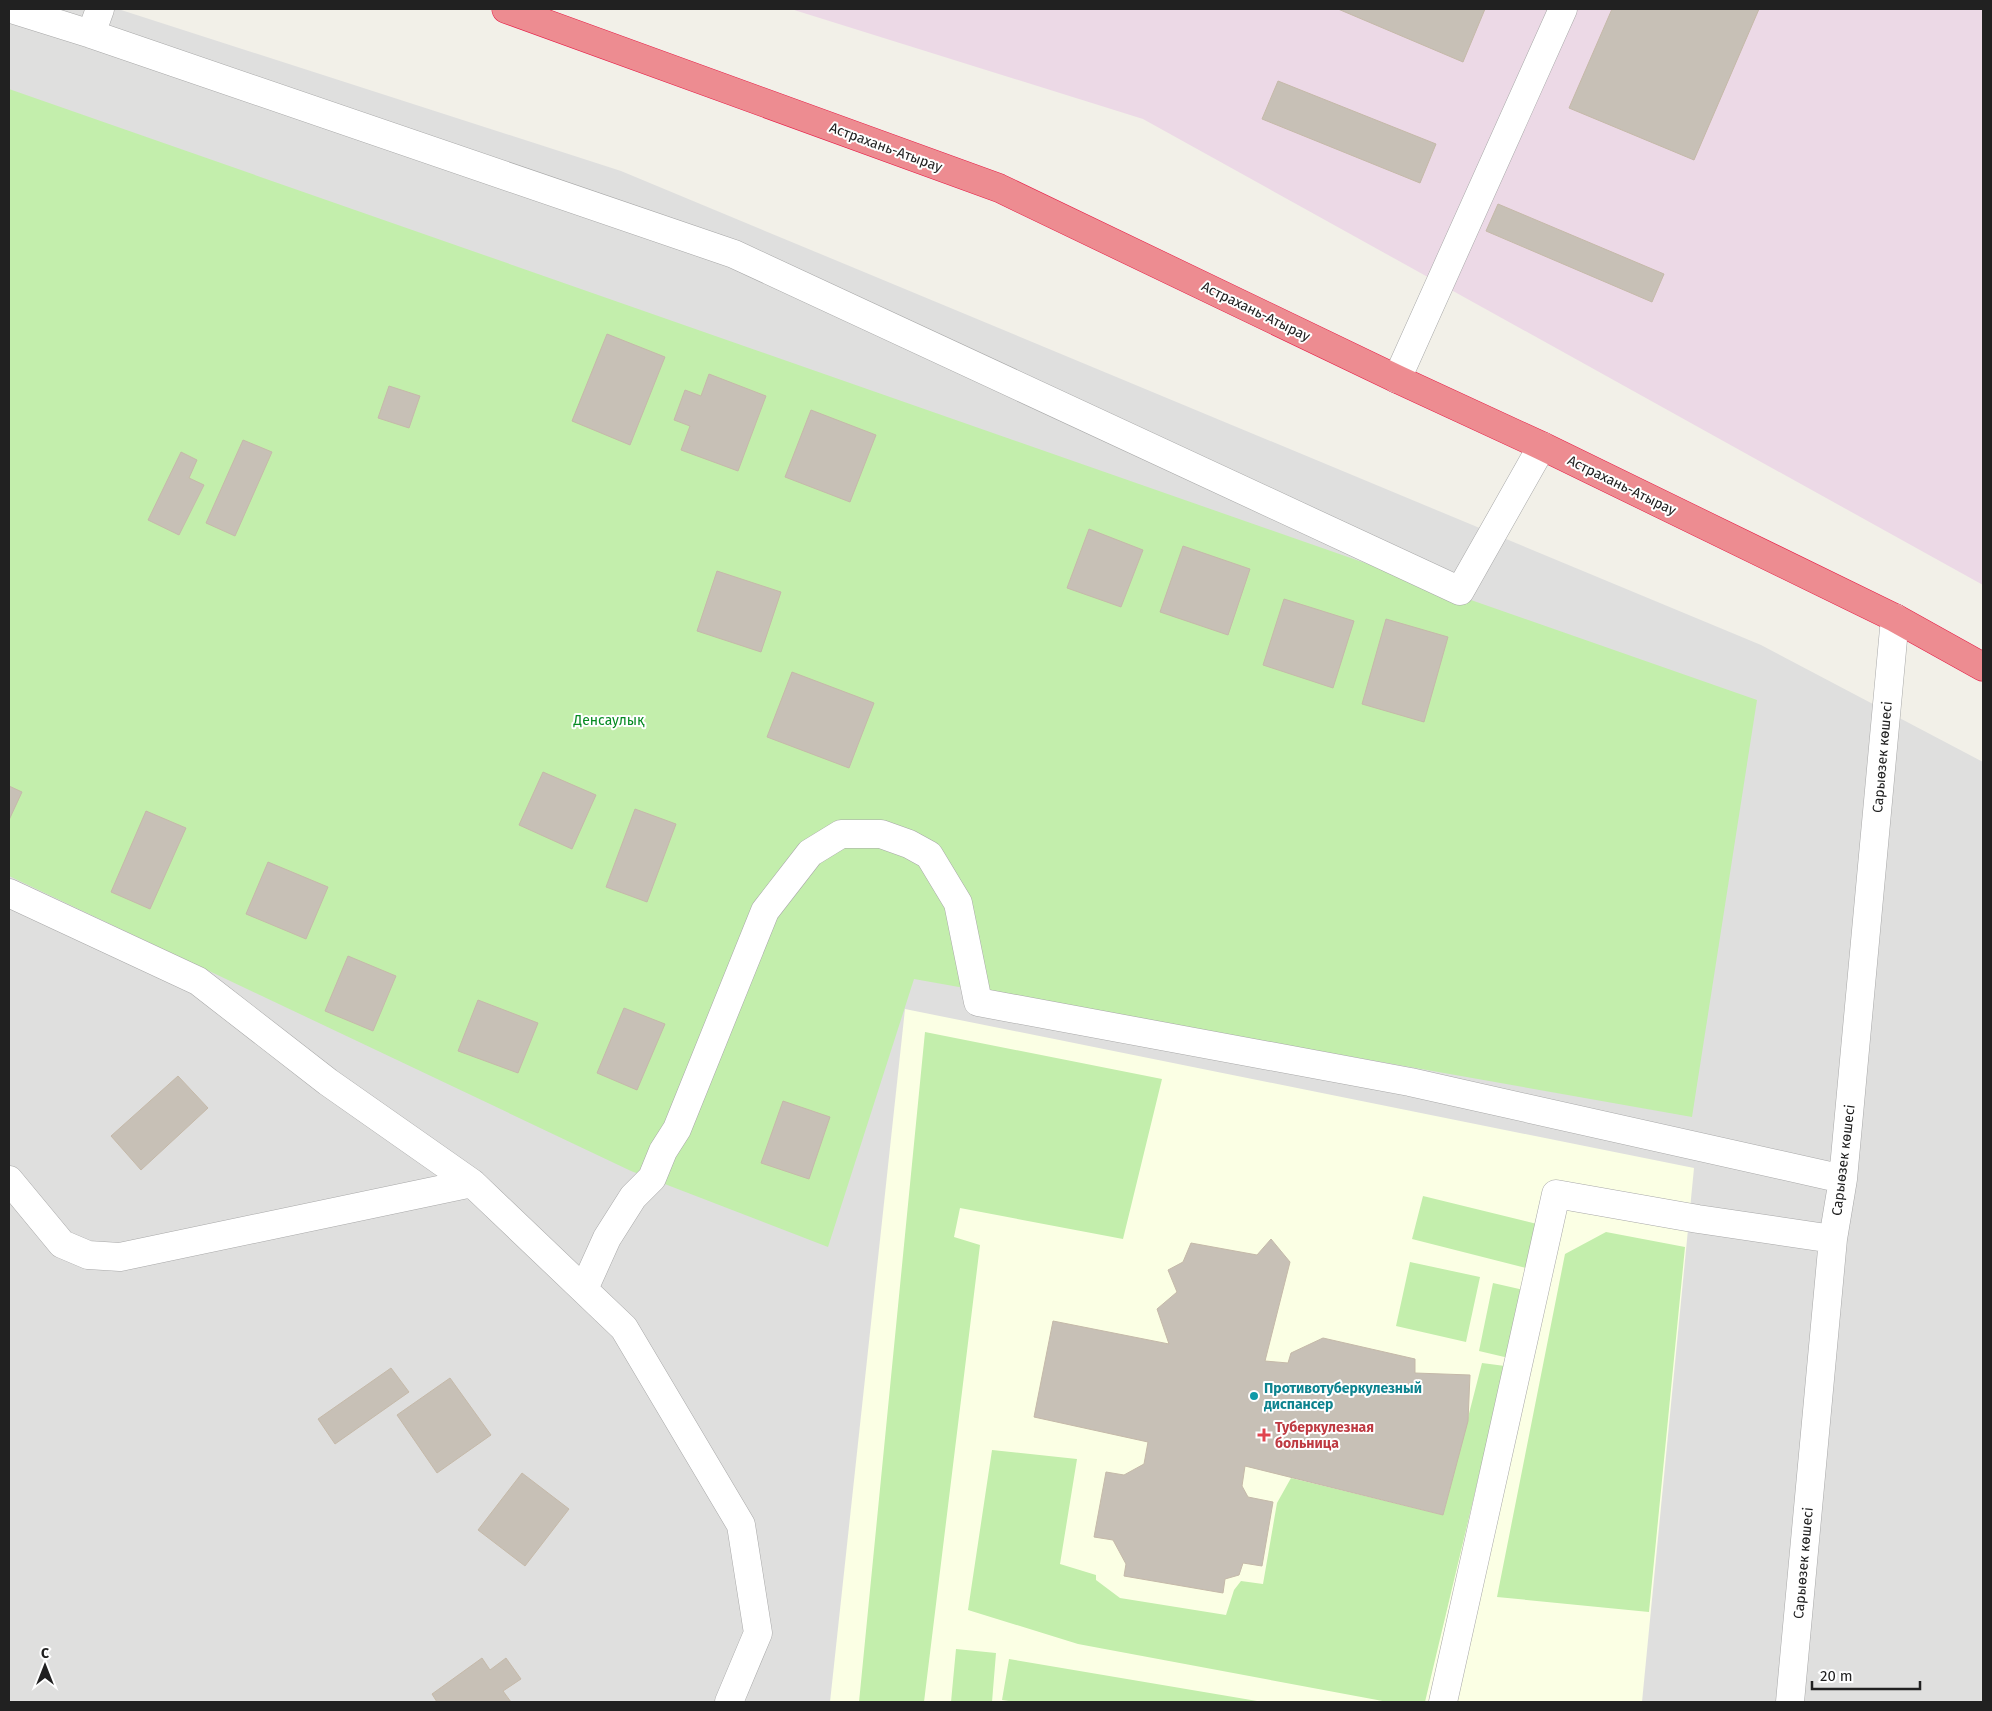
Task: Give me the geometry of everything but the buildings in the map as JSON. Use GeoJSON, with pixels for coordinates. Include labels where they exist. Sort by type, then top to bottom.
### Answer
{"type":"FeatureCollection","features":[{"type":"Feature","properties":{"kind":"highway","name":"Астрахань-Атырау"},"geometry":{"type":"LineString","coordinates":[[506,9],[999,188],[1397,379],[1542,446],[1895,618],[1983,667]]}},
{"type":"Feature","properties":{"kind":"street"},"geometry":{"type":"LineString","coordinates":[[11,9],[91,34],[734,254],[1460,591],[1542,446]]}},
{"type":"Feature","properties":{"kind":"street"},"geometry":{"type":"LineString","coordinates":[[91,34],[100,9]]}},
{"type":"Feature","properties":{"kind":"street"},"geometry":{"type":"LineString","coordinates":[[1397,379],[1563,9]]}},
{"type":"Feature","properties":{"kind":"street","name":"Сарыөзек көшесі"},"geometry":{"type":"LineString","coordinates":[[1790,1702],[1833,1240],[1843,1179],[1895,618]]}},
{"type":"Feature","properties":{"kind":"street"},"geometry":{"type":"LineString","coordinates":[[584,1289],[607,1238],[633,1197],[652,1178],[663,1151],[677,1129],[765,911],[810,853],[841,834],[881,834],[909,844],[929,855],[958,904],[978,1002],[1410,1082],[1843,1179]]}},
{"type":"Feature","properties":{"kind":"street"},"geometry":{"type":"LineString","coordinates":[[9,893],[198,982],[328,1082],[472,1183],[624,1328],[741,1525],[758,1633],[729,1702]]}},
{"type":"Feature","properties":{"kind":"street"},"geometry":{"type":"LineString","coordinates":[[9,1180],[62,1244],[88,1255],[120,1257],[472,1183]]}},
{"type":"Feature","properties":{"kind":"street"},"geometry":{"type":"LineString","coordinates":[[1443,1702],[1556,1194],[1833,1240]]}},
{"type":"Feature","properties":{"kind":"shaded area"},"geometry":{"type":"Polygon","coordinates":[[[9,9],[118,9],[621,171],[1761,645],[1983,762],[1983,1702],[9,1702],[9,9]]]}},
{"type":"Feature","properties":{"kind":"shaded area"},"geometry":{"type":"Polygon","coordinates":[[[791,9],[1983,9],[1983,585],[1143,119],[791,9]]]}},
{"type":"Feature","properties":{"kind":"shaded area","name":"Туберкулезная больница"},"geometry":{"type":"Polygon","coordinates":[[[905,1009],[1694,1168],[1642,1702],[830,1702],[905,1009]]]}},
{"type":"Feature","properties":{"kind":"green space","name":"Денсаулық"},"geometry":{"type":"Polygon","coordinates":[[[9,89],[1757,700],[1692,1117],[914,979],[828,1247],[631,1171],[9,876],[9,89]]]}},
{"type":"Feature","properties":{"kind":"green space"},"geometry":{"type":"Polygon","coordinates":[[[925,1032],[1162,1079],[1123,1239],[960,1208],[954,1237],[980,1245],[924,1702],[859,1702],[925,1032]]]}},
{"type":"Feature","properties":{"kind":"green space"},"geometry":{"type":"Polygon","coordinates":[[[1423,1196],[1537,1224],[1526,1268],[1412,1239],[1423,1196]]]}},
{"type":"Feature","properties":{"kind":"green space"},"geometry":{"type":"Polygon","coordinates":[[[1606,1232],[1685,1247],[1649,1612],[1497,1597],[1565,1254],[1606,1232]]]}},
{"type":"Feature","properties":{"kind":"green space"},"geometry":{"type":"Polygon","coordinates":[[[1410,1262],[1480,1277],[1466,1342],[1396,1326],[1410,1262]]]}},
{"type":"Feature","properties":{"kind":"green space"},"geometry":{"type":"Polygon","coordinates":[[[1493,1283],[1528,1291],[1513,1359],[1479,1351],[1493,1283]]]}},
{"type":"Feature","properties":{"kind":"green space"},"geometry":{"type":"Polygon","coordinates":[[[1482,1363],[1505,1366],[1425,1702],[1388,1702],[1078,1644],[968,1610],[992,1450],[1077,1459],[1060,1564],[1096,1575],[1096,1580],[1120,1598],[1226,1615],[1234,1590],[1241,1581],[1263,1584],[1277,1503],[1291,1478],[1443,1515],[1482,1363]]]}},
{"type":"Feature","properties":{"kind":"green space"},"geometry":{"type":"Polygon","coordinates":[[[956,1649],[996,1653],[992,1702],[951,1702],[956,1649]]]}},
{"type":"Feature","properties":{"kind":"green space"},"geometry":{"type":"Polygon","coordinates":[[[1009,1659],[1263,1702],[1016,1702],[1002,1700],[1009,1659]]]}},
{"type":"Feature","properties":{"kind":"place","name":"Противотуберкулезный диспансер"},"geometry":{"type":"Point","coordinates":[1254,1396]}},
{"type":"Feature","properties":{"kind":"place","name":"Туберкулезная больница"},"geometry":{"type":"Point","coordinates":[1264,1435]}}]}
